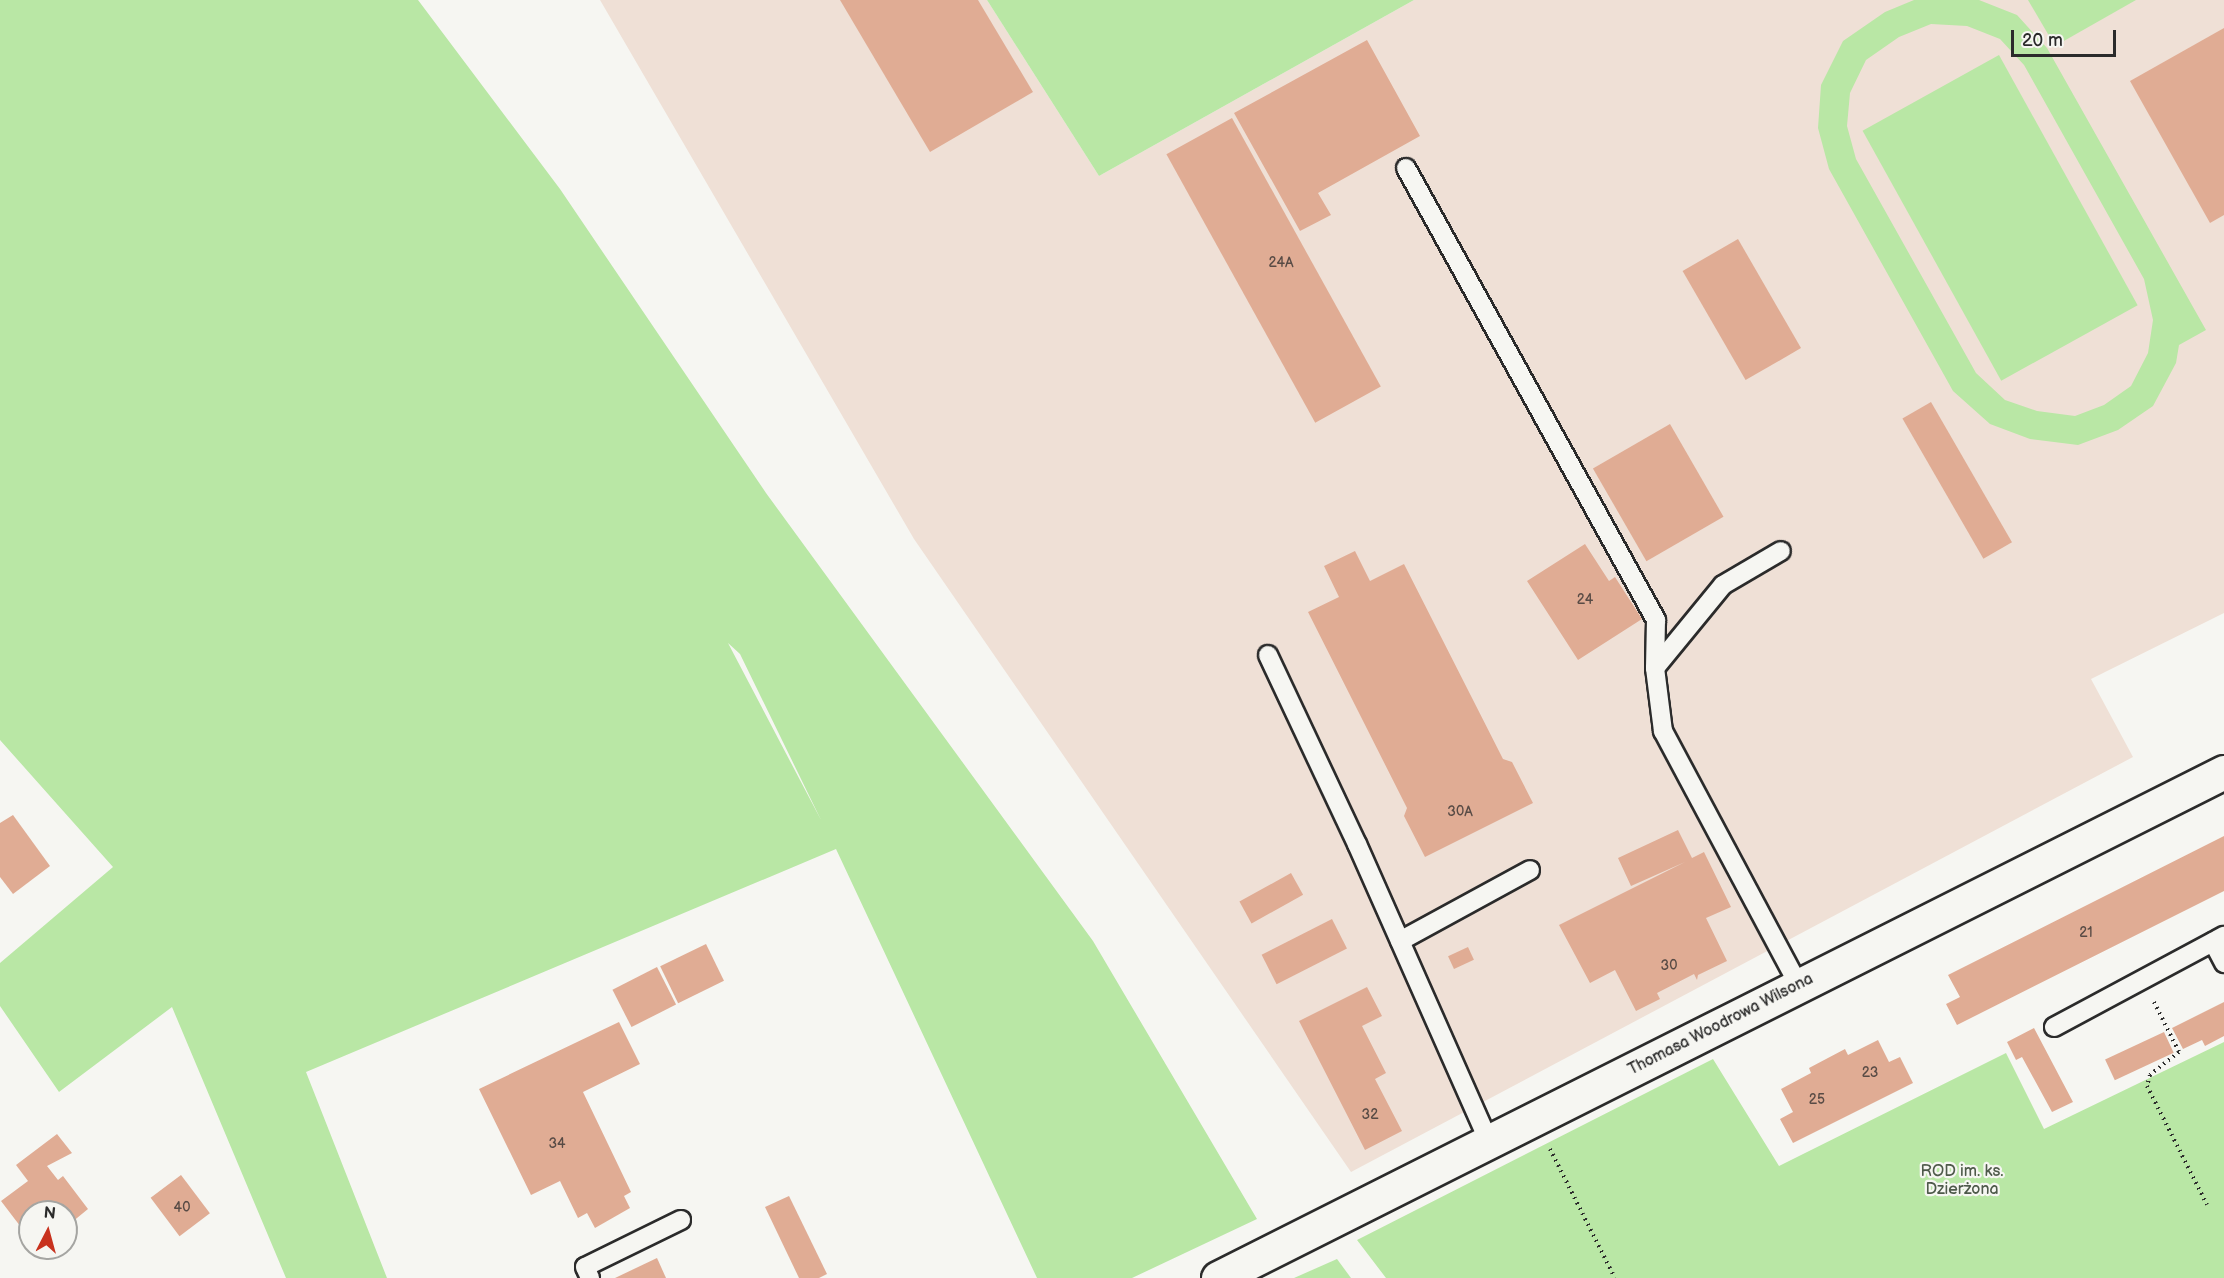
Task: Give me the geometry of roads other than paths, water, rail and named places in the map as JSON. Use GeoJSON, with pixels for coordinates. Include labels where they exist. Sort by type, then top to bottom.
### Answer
{"type":"FeatureCollection","features":[{"type":"Feature","properties":{"kind":"street","name":"Thomasa Woodrowa Wilsona"},"geometry":{"type":"LineString","coordinates":[[1218,1278],[2224,772]]}},
{"type":"Feature","properties":{"kind":"lane"},"geometry":{"type":"LineString","coordinates":[[1406,168],[1656,620],[1655,668],[1663,731],[1799,986]]}},
{"type":"Feature","properties":{"kind":"lane"},"geometry":{"type":"LineString","coordinates":[[1655,668],[1723,585],[1781,551]]}},
{"type":"Feature","properties":{"kind":"lane"},"geometry":{"type":"LineString","coordinates":[[1268,655],[1400,941],[1489,1142]]}},
{"type":"Feature","properties":{"kind":"lane"},"geometry":{"type":"LineString","coordinates":[[1400,941],[1530,870]]}},
{"type":"Feature","properties":{"kind":"lane"},"geometry":{"type":"LineString","coordinates":[[2054,1027],[2219,939],[2224,963]]}},
{"type":"Feature","properties":{"kind":"lane"},"geometry":{"type":"LineString","coordinates":[[590,1278],[585,1267],[681,1220]]}},
{"type":"Feature","properties":{"kind":"park label","name":"ROD im. ks. Dzierżona"},"geometry":{"type":"Point","coordinates":[1962,1181]}}]}
